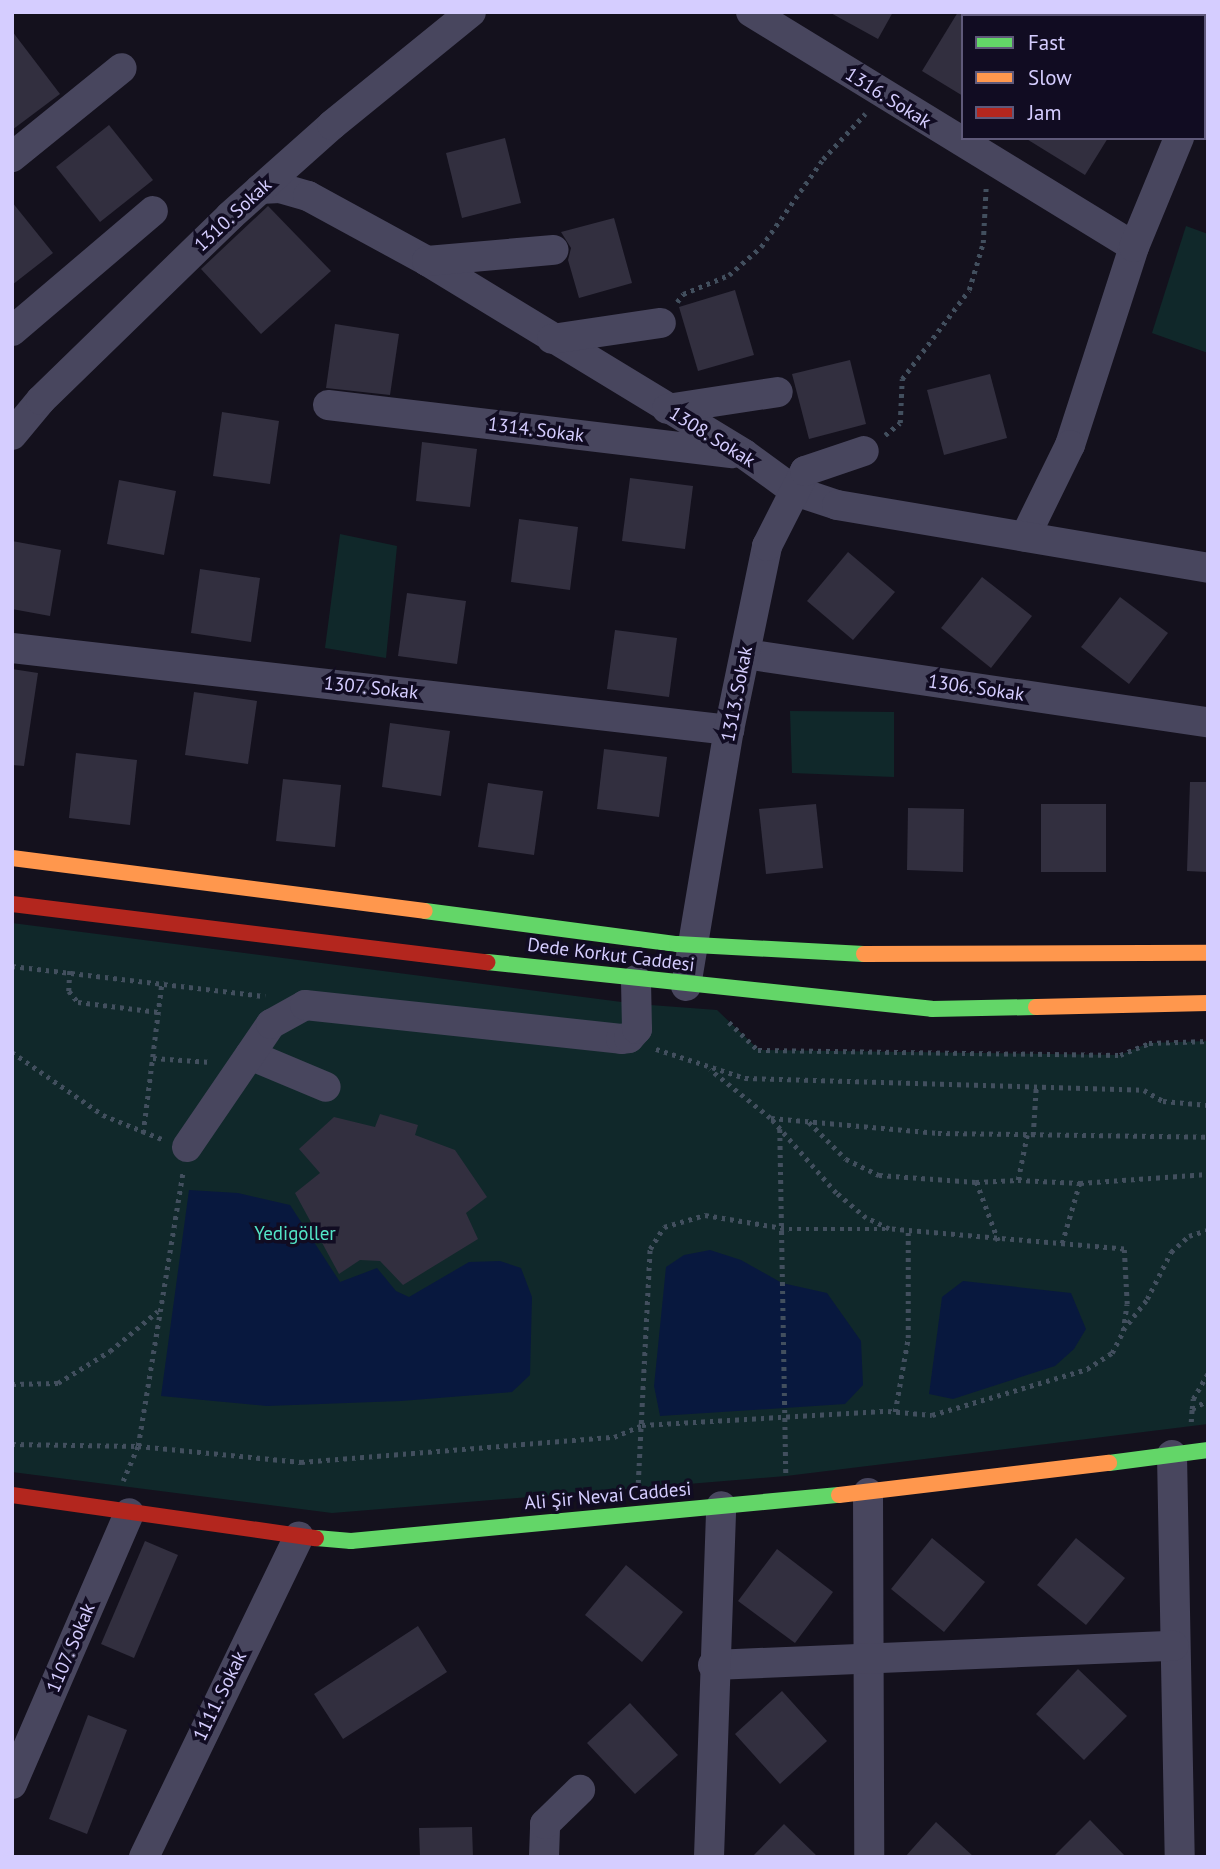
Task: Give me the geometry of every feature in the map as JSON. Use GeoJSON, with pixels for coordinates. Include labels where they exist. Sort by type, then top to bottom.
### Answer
{"type":"FeatureCollection","features":[{"type":"Feature","properties":{"kind":"main road","name":"Dede Korkut Caddesi"},"geometry":{"type":"LineString","coordinates":[[12,858],[691,945],[849,954],[1208,953]]}},
{"type":"Feature","properties":{"kind":"main road","name":"Dede Korkut Caddesi"},"geometry":{"type":"LineString","coordinates":[[12,904],[686,986],[932,1009],[1208,1003]]}},
{"type":"Feature","properties":{"kind":"main road","name":"Ali Şir Nevai Caddesi"},"geometry":{"type":"LineString","coordinates":[[12,1495],[125,1501],[299,1537],[351,1541],[868,1493],[1208,1450]]}},
{"type":"Feature","properties":{"kind":"street","name":"1310. Sokak"},"geometry":{"type":"LineString","coordinates":[[12,435],[41,400],[260,189],[471,12]]}},
{"type":"Feature","properties":{"kind":"street","name":"1316. Sokak"},"geometry":{"type":"LineString","coordinates":[[751,12],[1134,247]]}},
{"type":"Feature","properties":{"kind":"street"},"geometry":{"type":"LineString","coordinates":[[12,157],[122,68]]}},
{"type":"Feature","properties":{"kind":"street"},"geometry":{"type":"LineString","coordinates":[[1025,537],[1070,446],[1134,247],[1178,140]]}},
{"type":"Feature","properties":{"kind":"street","name":"1308. Sokak"},"geometry":{"type":"LineString","coordinates":[[260,189],[281,188],[308,197],[428,261],[552,340],[744,454],[795,491],[837,505],[1208,568]]}},
{"type":"Feature","properties":{"kind":"street"},"geometry":{"type":"LineString","coordinates":[[12,331],[153,211]]}},
{"type":"Feature","properties":{"kind":"street"},"geometry":{"type":"LineString","coordinates":[[428,261],[554,250]]}},
{"type":"Feature","properties":{"kind":"street"},"geometry":{"type":"LineString","coordinates":[[552,340],[661,323]]}},
{"type":"Feature","properties":{"kind":"street"},"geometry":{"type":"LineString","coordinates":[[667,409],[778,392]]}},
{"type":"Feature","properties":{"kind":"street","name":"1314. Sokak"},"geometry":{"type":"LineString","coordinates":[[328,405],[744,454]]}},
{"type":"Feature","properties":{"kind":"street","name":"1313. Sokak"},"geometry":{"type":"LineString","coordinates":[[686,986],[729,730],[767,546],[805,471],[864,451]]}},
{"type":"Feature","properties":{"kind":"street","name":"1307. Sokak"},"geometry":{"type":"LineString","coordinates":[[12,648],[729,730]]}},
{"type":"Feature","properties":{"kind":"street","name":"1306. Sokak"},"geometry":{"type":"LineString","coordinates":[[745,654],[1208,722]]}},
{"type":"Feature","properties":{"kind":"street"},"geometry":{"type":"LineString","coordinates":[[187,1147],[271,1024],[305,1004],[629,1038],[638,1020],[636,980]]}},
{"type":"Feature","properties":{"kind":"street"},"geometry":{"type":"LineString","coordinates":[[246,1060],[326,1087]]}},
{"type":"Feature","properties":{"kind":"street"},"geometry":{"type":"LineString","coordinates":[[1172,1455],[1180,1857]]}},
{"type":"Feature","properties":{"kind":"street"},"geometry":{"type":"LineString","coordinates":[[868,1493],[869,1857]]}},
{"type":"Feature","properties":{"kind":"street","name":"1107. Sokak"},"geometry":{"type":"LineString","coordinates":[[12,1784],[125,1501]]}},
{"type":"Feature","properties":{"kind":"street"},"geometry":{"type":"LineString","coordinates":[[709,1857],[713,1665],[721,1506]]}},
{"type":"Feature","properties":{"kind":"street","name":"1111. Sokak"},"geometry":{"type":"LineString","coordinates":[[144,1857],[299,1537]]}},
{"type":"Feature","properties":{"kind":"street"},"geometry":{"type":"LineString","coordinates":[[713,1665],[867,1662],[1174,1646]]}},
{"type":"Feature","properties":{"kind":"street"},"geometry":{"type":"LineString","coordinates":[[544,1857],[545,1824],[580,1790]]}},
{"type":"Feature","properties":{"kind":"path"},"geometry":{"type":"LineString","coordinates":[[661,323],[683,294],[729,275],[761,247],[823,159],[856,128],[878,92]]}},
{"type":"Feature","properties":{"kind":"path"},"geometry":{"type":"LineString","coordinates":[[864,451],[900,423],[902,379],[970,290],[983,243],[984,157]]}},
{"type":"Feature","properties":{"kind":"path"},"geometry":{"type":"LineString","coordinates":[[12,966],[233,989],[305,1004]]}},
{"type":"Feature","properties":{"kind":"path"},"geometry":{"type":"LineString","coordinates":[[70,971],[69,991],[78,1002],[158,1012]]}},
{"type":"Feature","properties":{"kind":"path"},"geometry":{"type":"LineString","coordinates":[[143,1133],[162,981]]}},
{"type":"Feature","properties":{"kind":"path"},"geometry":{"type":"LineString","coordinates":[[725,1018],[758,1050],[1121,1055],[1149,1043],[1208,1041]]}},
{"type":"Feature","properties":{"kind":"path"},"geometry":{"type":"LineString","coordinates":[[629,1038],[710,1070],[781,1082],[1144,1090],[1163,1101],[1208,1105]]}},
{"type":"Feature","properties":{"kind":"path"},"geometry":{"type":"LineString","coordinates":[[12,1052],[103,1115],[143,1133],[187,1147],[138,1446],[125,1501]]}},
{"type":"Feature","properties":{"kind":"path"},"geometry":{"type":"LineString","coordinates":[[153,1058],[246,1060]]}},
{"type":"Feature","properties":{"kind":"path"},"geometry":{"type":"LineString","coordinates":[[710,1070],[770,1118],[836,1193],[866,1218],[889,1229]]}},
{"type":"Feature","properties":{"kind":"path"},"geometry":{"type":"LineString","coordinates":[[1033,1135],[1036,1087]]}},
{"type":"Feature","properties":{"kind":"path"},"geometry":{"type":"LineString","coordinates":[[770,1118],[938,1133],[1208,1138]]}},
{"type":"Feature","properties":{"kind":"path"},"geometry":{"type":"LineString","coordinates":[[808,1122],[846,1159],[879,1175],[976,1182],[1018,1180],[1080,1183],[1208,1174]]}},
{"type":"Feature","properties":{"kind":"path"},"geometry":{"type":"LineString","coordinates":[[780,1129],[786,1476]]}},
{"type":"Feature","properties":{"kind":"path"},"geometry":{"type":"LineString","coordinates":[[1018,1180],[1027,1135]]}},
{"type":"Feature","properties":{"kind":"path"},"geometry":{"type":"LineString","coordinates":[[976,1182],[998,1241]]}},
{"type":"Feature","properties":{"kind":"path"},"geometry":{"type":"LineString","coordinates":[[1062,1245],[1080,1183]]}},
{"type":"Feature","properties":{"kind":"path"},"geometry":{"type":"LineString","coordinates":[[651,1488],[638,1489],[650,1249],[664,1227],[705,1214],[789,1229],[889,1229],[998,1241],[1124,1249],[1127,1304],[1123,1331]]}},
{"type":"Feature","properties":{"kind":"path"},"geometry":{"type":"LineString","coordinates":[[12,1444],[138,1446],[301,1462],[614,1437],[642,1425],[895,1412],[932,1415],[1087,1369],[1112,1353],[1123,1331],[1147,1299],[1171,1252],[1189,1236],[1208,1230]]}},
{"type":"Feature","properties":{"kind":"path"},"geometry":{"type":"LineString","coordinates":[[895,1412],[908,1338],[908,1231]]}},
{"type":"Feature","properties":{"kind":"path"},"geometry":{"type":"LineString","coordinates":[[12,1384],[58,1382],[110,1351],[158,1311]]}},
{"type":"Feature","properties":{"kind":"path"},"geometry":{"type":"LineString","coordinates":[[1190,1427],[1192,1399],[1208,1373]]}},
{"type":"Feature","properties":{"kind":"path"},"geometry":{"type":"LineString","coordinates":[[1192,1409],[1208,1400]]}},
{"type":"Feature","properties":{"kind":"path"},"geometry":{"type":"LineString","coordinates":[[773,1477],[800,1474]]}},
{"type":"Feature","properties":{"kind":"green space"},"geometry":{"type":"Polygon","coordinates":[[[1186,226],[1208,234],[1208,353],[1152,333],[1186,226]]]}},
{"type":"Feature","properties":{"kind":"green space"},"geometry":{"type":"Polygon","coordinates":[[[340,534],[397,546],[386,658],[325,648],[340,534]]]}},
{"type":"Feature","properties":{"kind":"green space"},"geometry":{"type":"Polygon","coordinates":[[[790,711],[894,712],[894,777],[792,773],[790,711]]]}},
{"type":"Feature","properties":{"kind":"green space","name":"Yedigöller"},"geometry":{"type":"Polygon","coordinates":[[[12,923],[637,1004],[717,1010],[759,1050],[1120,1055],[1149,1043],[1208,1041],[1208,1424],[786,1476],[332,1513],[12,1472],[12,923]]]}},
{"type":"Feature","properties":{"kind":"water"},"geometry":{"type":"Polygon","coordinates":[[[189,1190],[238,1193],[290,1205],[340,1282],[377,1268],[396,1291],[409,1297],[469,1262],[500,1261],[521,1268],[532,1297],[530,1375],[512,1392],[401,1401],[267,1406],[161,1396],[189,1190]]]}},
{"type":"Feature","properties":{"kind":"water"},"geometry":{"type":"Polygon","coordinates":[[[710,1250],[741,1260],[782,1283],[827,1293],[861,1341],[863,1385],[845,1404],[660,1416],[654,1386],[666,1267],[684,1255],[710,1250]]]}},
{"type":"Feature","properties":{"kind":"water"},"geometry":{"type":"Polygon","coordinates":[[[963,1281],[1071,1293],[1086,1329],[1074,1349],[1055,1366],[953,1399],[929,1394],[942,1297],[963,1281]]]}},
{"type":"Feature","properties":{"kind":"building"},"geometry":{"type":"Polygon","coordinates":[[[829,12],[893,12],[878,39],[829,12]]]}},
{"type":"Feature","properties":{"kind":"building"},"geometry":{"type":"Polygon","coordinates":[[[958,12],[963,12],[961,95],[922,71],[958,12]]]}},
{"type":"Feature","properties":{"kind":"building"},"geometry":{"type":"Polygon","coordinates":[[[12,31],[60,94],[12,130],[12,31]]]}},
{"type":"Feature","properties":{"kind":"building"},"geometry":{"type":"Polygon","coordinates":[[[109,125],[153,180],[100,222],[56,167],[109,125]]]}},
{"type":"Feature","properties":{"kind":"building"},"geometry":{"type":"Polygon","coordinates":[[[505,138],[521,203],[462,218],[446,153],[505,138]]]}},
{"type":"Feature","properties":{"kind":"building"},"geometry":{"type":"Polygon","coordinates":[[[1028,140],[1107,140],[1085,175],[1028,140]]]}},
{"type":"Feature","properties":{"kind":"building"},"geometry":{"type":"Polygon","coordinates":[[[12,202],[53,253],[12,285],[12,202]]]}},
{"type":"Feature","properties":{"kind":"building"},"geometry":{"type":"Polygon","coordinates":[[[268,206],[331,271],[261,334],[201,269],[268,206]]]}},
{"type":"Feature","properties":{"kind":"building"},"geometry":{"type":"Polygon","coordinates":[[[614,218],[632,283],[579,298],[568,260],[571,248],[561,232],[614,218]]]}},
{"type":"Feature","properties":{"kind":"building"},"geometry":{"type":"Polygon","coordinates":[[[735,290],[754,355],[698,371],[679,307],[735,290]]]}},
{"type":"Feature","properties":{"kind":"building"},"geometry":{"type":"Polygon","coordinates":[[[335,324],[399,334],[390,395],[326,388],[335,324]]]}},
{"type":"Feature","properties":{"kind":"building"},"geometry":{"type":"Polygon","coordinates":[[[850,360],[866,424],[809,439],[792,374],[850,360]]]}},
{"type":"Feature","properties":{"kind":"building"},"geometry":{"type":"Polygon","coordinates":[[[990,374],[1007,438],[944,455],[927,390],[990,374]]]}},
{"type":"Feature","properties":{"kind":"building"},"geometry":{"type":"Polygon","coordinates":[[[222,412],[279,421],[270,484],[213,476],[222,412]]]}},
{"type":"Feature","properties":{"kind":"building"},"geometry":{"type":"Polygon","coordinates":[[[422,442],[477,449],[470,507],[416,501],[422,442]]]}},
{"type":"Feature","properties":{"kind":"building"},"geometry":{"type":"Polygon","coordinates":[[[630,478],[693,486],[685,549],[622,541],[630,478]]]}},
{"type":"Feature","properties":{"kind":"building"},"geometry":{"type":"Polygon","coordinates":[[[119,480],[176,491],[164,555],[107,544],[119,480]]]}},
{"type":"Feature","properties":{"kind":"building"},"geometry":{"type":"Polygon","coordinates":[[[519,519],[578,527],[570,590],[511,582],[519,519]]]}},
{"type":"Feature","properties":{"kind":"building"},"geometry":{"type":"Polygon","coordinates":[[[12,541],[61,550],[50,616],[12,609],[12,541]]]}},
{"type":"Feature","properties":{"kind":"building"},"geometry":{"type":"Polygon","coordinates":[[[848,552],[895,592],[853,640],[807,601],[848,552]]]}},
{"type":"Feature","properties":{"kind":"building"},"geometry":{"type":"Polygon","coordinates":[[[200,569],[260,578],[251,642],[191,633],[200,569]]]}},
{"type":"Feature","properties":{"kind":"building"},"geometry":{"type":"Polygon","coordinates":[[[982,577],[1032,616],[991,668],[941,628],[982,577]]]}},
{"type":"Feature","properties":{"kind":"building"},"geometry":{"type":"Polygon","coordinates":[[[407,593],[466,601],[457,664],[398,656],[407,593]]]}},
{"type":"Feature","properties":{"kind":"building"},"geometry":{"type":"Polygon","coordinates":[[[1120,597],[1168,633],[1129,684],[1081,647],[1120,597]]]}},
{"type":"Feature","properties":{"kind":"building"},"geometry":{"type":"Polygon","coordinates":[[[615,630],[677,638],[669,697],[607,689],[615,630]]]}},
{"type":"Feature","properties":{"kind":"building"},"geometry":{"type":"Polygon","coordinates":[[[12,669],[38,673],[24,766],[12,765],[12,669]]]}},
{"type":"Feature","properties":{"kind":"building"},"geometry":{"type":"Polygon","coordinates":[[[194,692],[257,701],[248,764],[185,755],[194,692]]]}},
{"type":"Feature","properties":{"kind":"building"},"geometry":{"type":"Polygon","coordinates":[[[390,723],[450,731],[441,796],[382,787],[390,723]]]}},
{"type":"Feature","properties":{"kind":"building"},"geometry":{"type":"Polygon","coordinates":[[[604,749],[667,757],[659,817],[597,809],[604,749]]]}},
{"type":"Feature","properties":{"kind":"building"},"geometry":{"type":"Polygon","coordinates":[[[76,753],[137,760],[130,825],[69,818],[76,753]]]}},
{"type":"Feature","properties":{"kind":"building"},"geometry":{"type":"Polygon","coordinates":[[[283,779],[341,785],[335,847],[276,841],[283,779]]]}},
{"type":"Feature","properties":{"kind":"building"},"geometry":{"type":"Polygon","coordinates":[[[1190,782],[1208,782],[1208,872],[1187,871],[1190,782]]]}},
{"type":"Feature","properties":{"kind":"building"},"geometry":{"type":"Polygon","coordinates":[[[488,783],[543,791],[534,855],[478,847],[488,783]]]}},
{"type":"Feature","properties":{"kind":"building"},"geometry":{"type":"Polygon","coordinates":[[[816,804],[823,868],[766,874],[759,809],[816,804]]]}},
{"type":"Feature","properties":{"kind":"building"},"geometry":{"type":"Polygon","coordinates":[[[1041,804],[1106,804],[1106,872],[1041,872],[1041,804]]]}},
{"type":"Feature","properties":{"kind":"building"},"geometry":{"type":"Polygon","coordinates":[[[908,808],[964,809],[963,872],[907,870],[908,808]]]}},
{"type":"Feature","properties":{"kind":"building"},"geometry":{"type":"Polygon","coordinates":[[[380,1114],[418,1125],[415,1135],[455,1150],[487,1197],[466,1213],[478,1239],[403,1285],[380,1261],[360,1260],[339,1274],[295,1193],[320,1173],[299,1149],[334,1117],[375,1127],[380,1114]]]}},
{"type":"Feature","properties":{"kind":"building"},"geometry":{"type":"Polygon","coordinates":[[[932,1538],[985,1582],[944,1632],[891,1589],[932,1538]]]}},
{"type":"Feature","properties":{"kind":"building"},"geometry":{"type":"Polygon","coordinates":[[[1076,1538],[1125,1578],[1086,1625],[1037,1585],[1076,1538]]]}},
{"type":"Feature","properties":{"kind":"building"},"geometry":{"type":"Polygon","coordinates":[[[145,1541],[178,1555],[134,1658],[101,1644],[145,1541]]]}},
{"type":"Feature","properties":{"kind":"building"},"geometry":{"type":"Polygon","coordinates":[[[777,1549],[833,1592],[795,1643],[738,1601],[777,1549]]]}},
{"type":"Feature","properties":{"kind":"building"},"geometry":{"type":"Polygon","coordinates":[[[626,1565],[683,1612],[642,1662],[585,1615],[626,1565]]]}},
{"type":"Feature","properties":{"kind":"building"},"geometry":{"type":"Polygon","coordinates":[[[418,1626],[447,1672],[343,1739],[314,1694],[418,1626]]]}},
{"type":"Feature","properties":{"kind":"building"},"geometry":{"type":"Polygon","coordinates":[[[1078,1669],[1127,1716],[1084,1760],[1036,1714],[1078,1669]]]}},
{"type":"Feature","properties":{"kind":"building"},"geometry":{"type":"Polygon","coordinates":[[[782,1691],[827,1741],[780,1784],[735,1734],[782,1691]]]}},
{"type":"Feature","properties":{"kind":"building"},"geometry":{"type":"Polygon","coordinates":[[[630,1703],[678,1755],[635,1794],[587,1743],[630,1703]]]}},
{"type":"Feature","properties":{"kind":"building"},"geometry":{"type":"Polygon","coordinates":[[[88,1715],[127,1730],[87,1834],[49,1819],[88,1715]]]}},
{"type":"Feature","properties":{"kind":"building"},"geometry":{"type":"Polygon","coordinates":[[[1090,1820],[1126,1857],[1053,1857],[1090,1820]]]}},
{"type":"Feature","properties":{"kind":"building"},"geometry":{"type":"Polygon","coordinates":[[[936,1822],[974,1857],[905,1857],[936,1822]]]}},
{"type":"Feature","properties":{"kind":"building"},"geometry":{"type":"Polygon","coordinates":[[[784,1824],[818,1857],[752,1857],[784,1824]]]}},
{"type":"Feature","properties":{"kind":"building"},"geometry":{"type":"Polygon","coordinates":[[[472,1827],[473,1857],[420,1857],[419,1828],[472,1827]]]}},
{"type":"Feature","properties":{"kind":"traffic: fast"},"geometry":{"type":"LineString","coordinates":[[425,911],[677,944],[864,954]]}},
{"type":"Feature","properties":{"kind":"traffic: fast"},"geometry":{"type":"LineString","coordinates":[[487,962],[932,1009],[1036,1007]]}},
{"type":"Feature","properties":{"kind":"traffic: fast"},"geometry":{"type":"LineString","coordinates":[[1109,1463],[1208,1450]]}},
{"type":"Feature","properties":{"kind":"traffic: fast"},"geometry":{"type":"LineString","coordinates":[[316,1538],[351,1541],[839,1495]]}},
{"type":"Feature","properties":{"kind":"traffic: slow"},"geometry":{"type":"LineString","coordinates":[[12,858],[425,911]]}},
{"type":"Feature","properties":{"kind":"traffic: slow"},"geometry":{"type":"LineString","coordinates":[[864,954],[1208,953]]}},
{"type":"Feature","properties":{"kind":"traffic: slow"},"geometry":{"type":"LineString","coordinates":[[1036,1007],[1208,1003]]}},
{"type":"Feature","properties":{"kind":"traffic: slow"},"geometry":{"type":"LineString","coordinates":[[839,1495],[1109,1463]]}},
{"type":"Feature","properties":{"kind":"traffic: jam"},"geometry":{"type":"LineString","coordinates":[[12,904],[487,962]]}},
{"type":"Feature","properties":{"kind":"traffic: jam"},"geometry":{"type":"LineString","coordinates":[[12,1495],[316,1538]]}}]}
